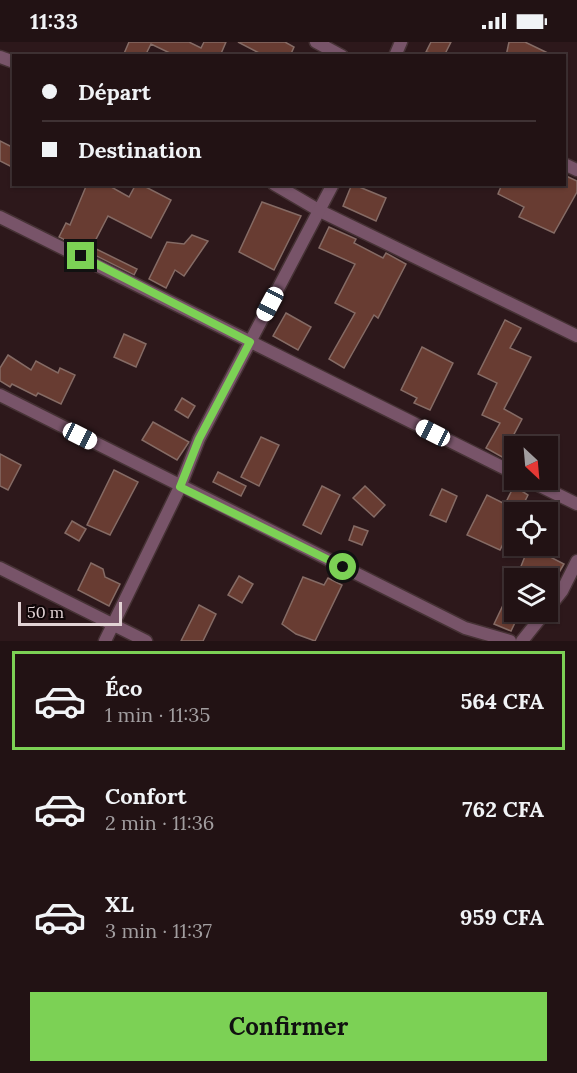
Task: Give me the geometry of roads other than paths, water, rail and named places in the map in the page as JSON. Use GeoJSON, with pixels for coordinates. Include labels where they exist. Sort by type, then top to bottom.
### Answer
{"type":"FeatureCollection","features":[{"type":"Feature","properties":{"kind":"street"},"geometry":{"type":"LineString","coordinates":[[316,42],[338,54]]}},
{"type":"Feature","properties":{"kind":"street"},"geometry":{"type":"LineString","coordinates":[[277,186],[320,211],[577,336]]}},
{"type":"Feature","properties":{"kind":"street"},"geometry":{"type":"LineString","coordinates":[[105,641],[180,487],[199,439],[332,186]]}},
{"type":"Feature","properties":{"kind":"street"},"geometry":{"type":"LineString","coordinates":[[0,217],[504,468]]}},
{"type":"Feature","properties":{"kind":"street"},"geometry":{"type":"LineString","coordinates":[[0,395],[465,628],[510,641]]}},
{"type":"Feature","properties":{"kind":"street"},"geometry":{"type":"LineString","coordinates":[[548,490],[577,504]]}},
{"type":"Feature","properties":{"kind":"street"},"geometry":{"type":"LineString","coordinates":[[522,641],[562,591],[577,561]]}},
{"type":"Feature","properties":{"kind":"street"},"geometry":{"type":"LineString","coordinates":[[0,568],[146,641]]}}]}
